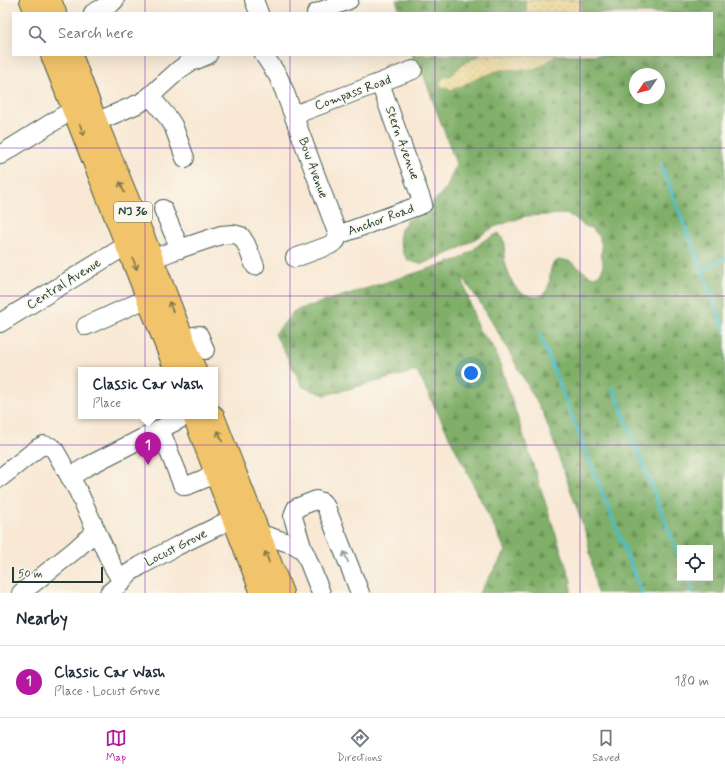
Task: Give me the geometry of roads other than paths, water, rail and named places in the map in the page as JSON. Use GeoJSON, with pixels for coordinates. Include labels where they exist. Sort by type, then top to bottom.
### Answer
{"type":"FeatureCollection","features":[{"type":"Feature","properties":{"kind":"highway"},"geometry":{"type":"LineString","coordinates":[[31,0],[36,12]]}},
{"type":"Feature","properties":{"kind":"highway"},"geometry":{"type":"LineString","coordinates":[[50,0],[55,12]]}},
{"type":"Feature","properties":{"kind":"highway","name":"NJ 36"},"geometry":{"type":"LineString","coordinates":[[52,56],[175,367]]}},
{"type":"Feature","properties":{"kind":"highway","name":"NJ 36"},"geometry":{"type":"LineString","coordinates":[[71,56],[96,122],[152,259],[194,367]]}},
{"type":"Feature","properties":{"kind":"highway"},"geometry":{"type":"LineString","coordinates":[[195,419],[262,593]]}},
{"type":"Feature","properties":{"kind":"highway"},"geometry":{"type":"LineString","coordinates":[[214,419],[282,593]]}},
{"type":"Feature","properties":{"kind":"street"},"geometry":{"type":"LineString","coordinates":[[95,12],[115,0]]}},
{"type":"Feature","properties":{"kind":"street"},"geometry":{"type":"LineString","coordinates":[[254,0],[259,12]]}},
{"type":"Feature","properties":{"kind":"street"},"geometry":{"type":"LineString","coordinates":[[317,8],[349,0]]}},
{"type":"Feature","properties":{"kind":"street"},"geometry":{"type":"LineString","coordinates":[[96,122],[140,103],[180,69],[189,63],[206,56]]}},
{"type":"Feature","properties":{"kind":"street","name":"Bow Avenue"},"geometry":{"type":"LineString","coordinates":[[265,56],[278,76],[294,115],[338,236]]}},
{"type":"Feature","properties":{"kind":"street","name":"Compass Road"},"geometry":{"type":"LineString","coordinates":[[294,115],[413,70]]}},
{"type":"Feature","properties":{"kind":"street","name":"Stern Avenue"},"geometry":{"type":"LineString","coordinates":[[380,83],[423,204]]}},
{"type":"Feature","properties":{"kind":"street"},"geometry":{"type":"LineString","coordinates":[[150,96],[166,114],[173,125],[185,158]]}},
{"type":"Feature","properties":{"kind":"street"},"geometry":{"type":"LineString","coordinates":[[0,155],[74,109]]}},
{"type":"Feature","properties":{"kind":"street","name":"Anchor Road"},"geometry":{"type":"LineString","coordinates":[[338,236],[423,204]]}},
{"type":"Feature","properties":{"kind":"street"},"geometry":{"type":"LineString","coordinates":[[163,209],[180,249]]}},
{"type":"Feature","properties":{"kind":"street"},"geometry":{"type":"LineString","coordinates":[[152,259],[221,235],[233,234],[241,236],[246,244],[254,266]]}},
{"type":"Feature","properties":{"kind":"street"},"geometry":{"type":"LineString","coordinates":[[294,258],[330,245],[336,241],[338,236]]}},
{"type":"Feature","properties":{"kind":"street","name":"Central Avenue"},"geometry":{"type":"LineString","coordinates":[[0,323],[127,245]]}},
{"type":"Feature","properties":{"kind":"street"},"geometry":{"type":"LineString","coordinates":[[86,326],[148,298]]}},
{"type":"Feature","properties":{"kind":"street"},"geometry":{"type":"LineString","coordinates":[[182,338],[199,335],[205,350]]}},
{"type":"Feature","properties":{"kind":"street"},"geometry":{"type":"LineString","coordinates":[[70,477],[86,467],[180,419]]}},
{"type":"Feature","properties":{"kind":"street"},"geometry":{"type":"LineString","coordinates":[[160,429],[182,484],[185,486],[189,485],[216,474]]}},
{"type":"Feature","properties":{"kind":"street","name":"Locust Grove"},"geometry":{"type":"LineString","coordinates":[[0,478],[38,448],[44,445],[54,449],[78,491],[112,565],[116,587]]}},
{"type":"Feature","properties":{"kind":"street"},"geometry":{"type":"LineString","coordinates":[[321,593],[303,550],[293,517],[296,508],[316,500],[322,502],[326,507],[360,593]]}},
{"type":"Feature","properties":{"kind":"street","name":"Locust Grove"},"geometry":{"type":"LineString","coordinates":[[116,587],[128,573],[233,518]]}},
{"type":"Feature","properties":{"kind":"street"},"geometry":{"type":"LineString","coordinates":[[21,593],[75,550],[96,531]]}},
{"type":"Feature","properties":{"kind":"street"},"geometry":{"type":"LineString","coordinates":[[258,533],[296,545],[303,550]]}},
{"type":"Feature","properties":{"kind":"waterway"},"geometry":{"type":"LineString","coordinates":[[661,165],[725,330]]}},
{"type":"Feature","properties":{"kind":"waterway"},"geometry":{"type":"LineString","coordinates":[[701,269],[725,259]]}},
{"type":"Feature","properties":{"kind":"waterway"},"geometry":{"type":"LineString","coordinates":[[540,335],[642,593]]}},
{"type":"Feature","properties":{"kind":"waterway"},"geometry":{"type":"LineString","coordinates":[[613,387],[677,551]]}},
{"type":"Feature","properties":{"kind":"waterway"},"geometry":{"type":"LineString","coordinates":[[689,581],[693,593]]}},
{"type":"Feature","properties":{"kind":"place","name":"Classic Car Wash"},"geometry":{"type":"Point","coordinates":[148,465]}}]}
